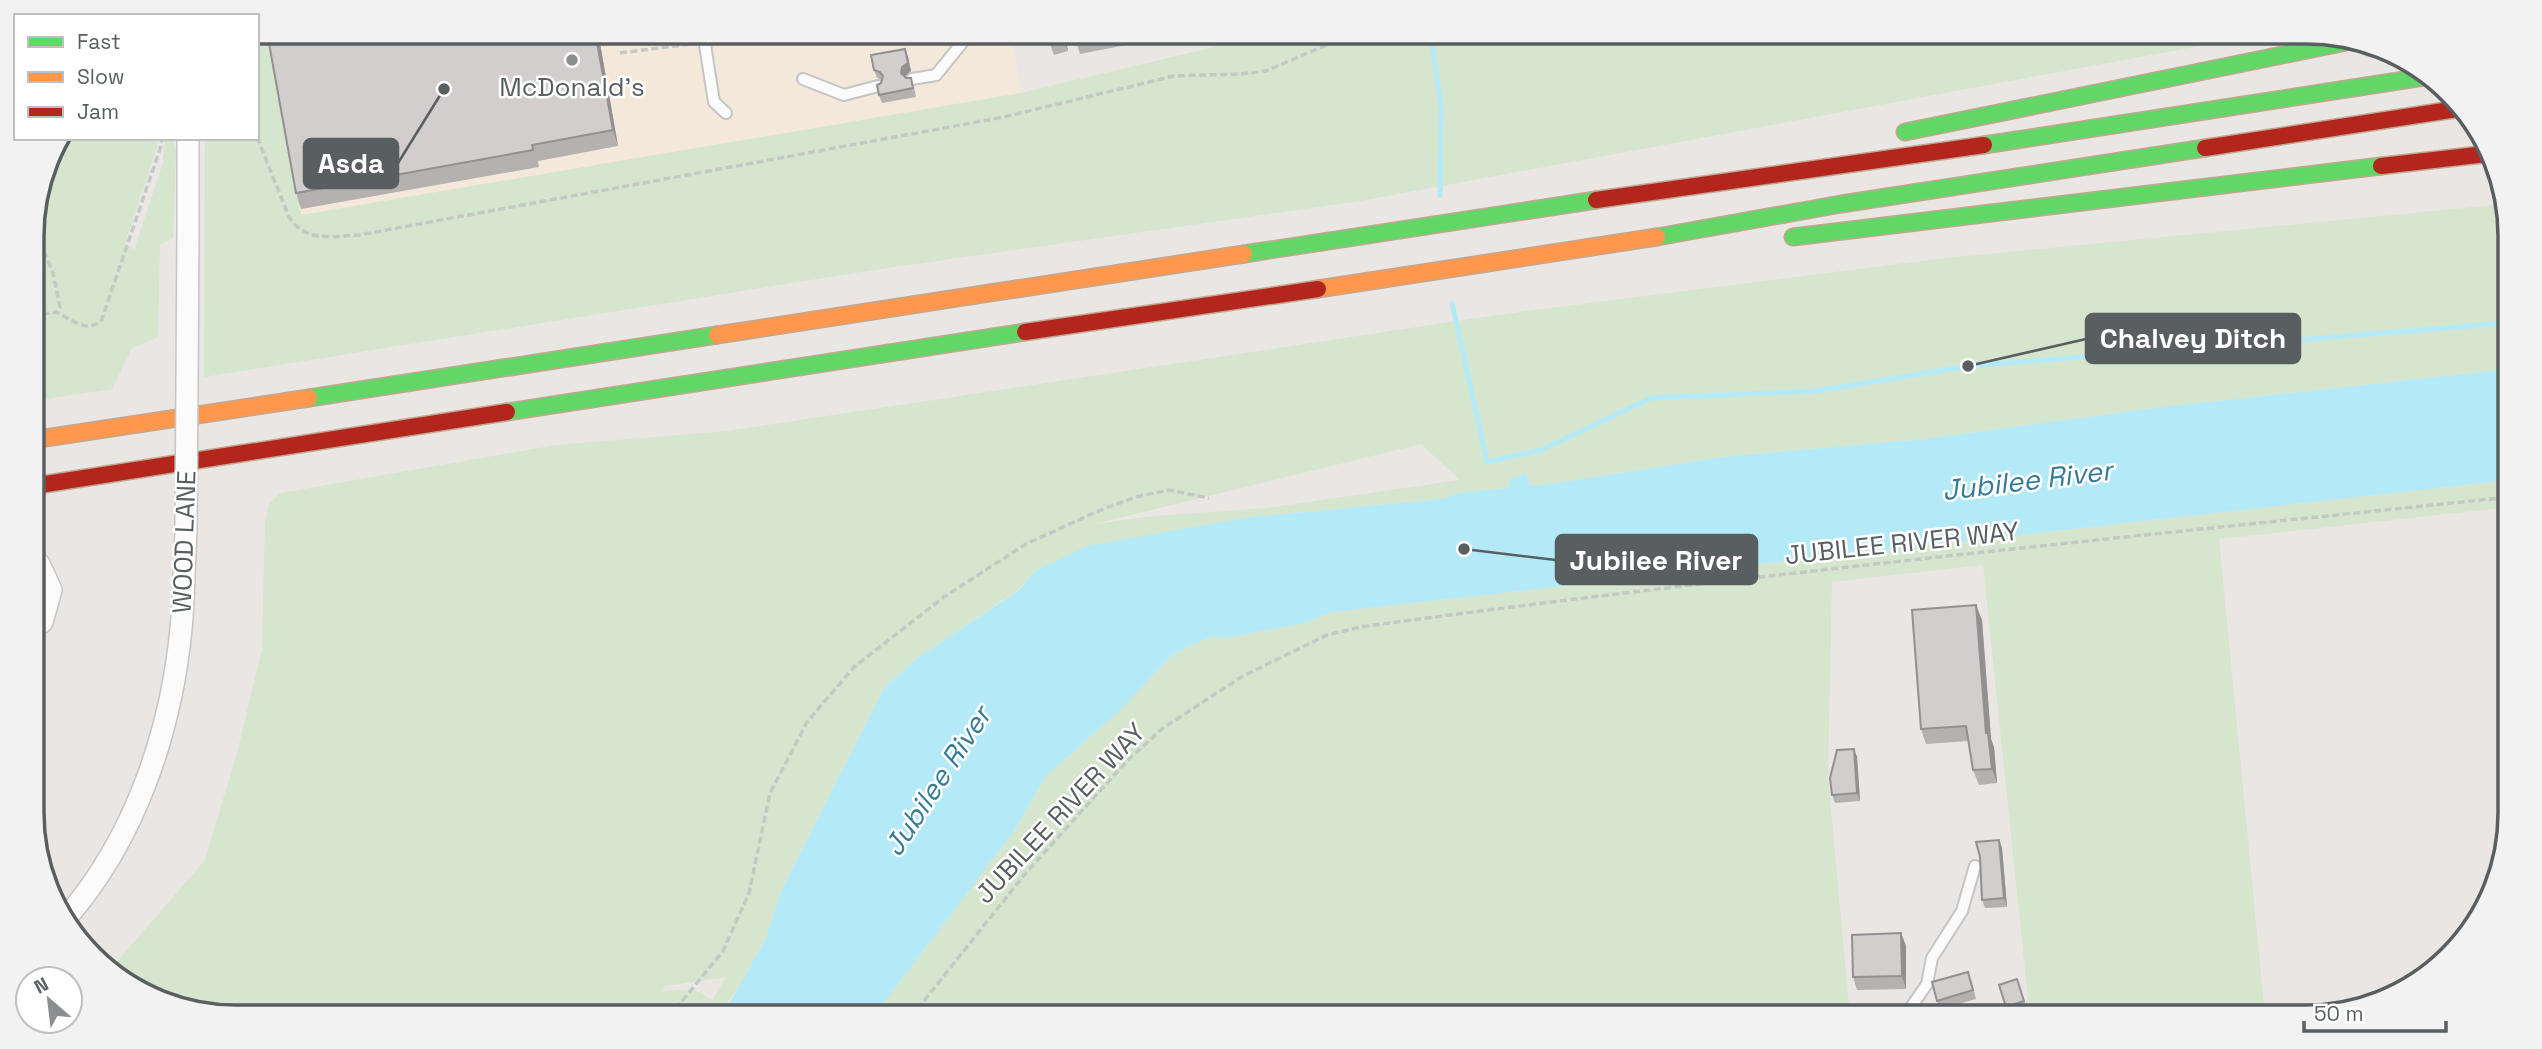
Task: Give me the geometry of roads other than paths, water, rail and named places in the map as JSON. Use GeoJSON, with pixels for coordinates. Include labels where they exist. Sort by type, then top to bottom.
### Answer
{"type":"FeatureCollection","features":[{"type":"Feature","properties":{"kind":"highway"},"geometry":{"type":"LineString","coordinates":[[1889,135],[2330,45]]}},
{"type":"Feature","properties":{"kind":"highway"},"geometry":{"type":"LineString","coordinates":[[44,438],[1655,191],[2016,140],[2416,78]]}},
{"type":"Feature","properties":{"kind":"highway"},"geometry":{"type":"LineString","coordinates":[[44,484],[785,368],[1615,244],[1841,204],[2451,110]]}},
{"type":"Feature","properties":{"kind":"highway"},"geometry":{"type":"LineString","coordinates":[[1655,191],[1811,154]]}},
{"type":"Feature","properties":{"kind":"highway"},"geometry":{"type":"LineString","coordinates":[[1774,239],[2480,155]]}},
{"type":"Feature","properties":{"kind":"highway"},"geometry":{"type":"LineString","coordinates":[[1615,244],[1735,240]]}},
{"type":"Feature","properties":{"kind":"street","name":"WOOD LANE"},"geometry":{"type":"LineString","coordinates":[[71,911],[95,881],[133,812],[154,760],[170,702],[181,628],[186,532],[188,140]]}},
{"type":"Feature","properties":{"kind":"street"},"geometry":{"type":"LineString","coordinates":[[44,575],[51,590],[44,615]]}},
{"type":"Feature","properties":{"kind":"lane"},"geometry":{"type":"LineString","coordinates":[[705,44],[714,102],[726,113]]}},
{"type":"Feature","properties":{"kind":"lane"},"geometry":{"type":"LineString","coordinates":[[912,79],[936,75],[961,44]]}},
{"type":"Feature","properties":{"kind":"lane"},"geometry":{"type":"LineString","coordinates":[[803,79],[844,95],[878,86]]}},
{"type":"Feature","properties":{"kind":"lane"},"geometry":{"type":"LineString","coordinates":[[1912,1005],[1927,984],[1932,958],[1962,911],[1975,866]]}},
{"type":"Feature","properties":{"kind":"water"},"geometry":{"type":"Polygon","coordinates":[[[2498,370],[2498,481],[1332,612],[1301,624],[1224,638],[1212,636],[1173,654],[1119,711],[1045,777],[1014,831],[882,1005],[729,1005],[766,938],[781,891],[884,688],[917,658],[1019,590],[1035,571],[1087,546],[1251,517],[1443,499],[1457,493],[1509,488],[1510,479],[1526,473],[1530,486],[1550,484],[1722,457],[1925,439],[2162,407],[2498,370]]]}},
{"type":"Feature","properties":{"kind":"waterway"},"geometry":{"type":"LineString","coordinates":[[1432,44],[1441,106],[1440,196]]}},
{"type":"Feature","properties":{"kind":"waterway"},"geometry":{"type":"LineString","coordinates":[[1452,303],[1487,462],[1541,450],[1651,398],[1816,391],[1968,366],[2498,324]]}},
{"type":"Feature","properties":{"kind":"place","name":"McDonald's"},"geometry":{"type":"Point","coordinates":[572,60]}},
{"type":"Feature","properties":{"kind":"place","name":"Asda"},"geometry":{"type":"Point","coordinates":[444,89]}},
{"type":"Feature","properties":{"kind":"place","name":"Chalvey Ditch"},"geometry":{"type":"Point","coordinates":[1968,366]}},
{"type":"Feature","properties":{"kind":"place","name":"Jubilee River"},"geometry":{"type":"Point","coordinates":[1464,549]}}]}
